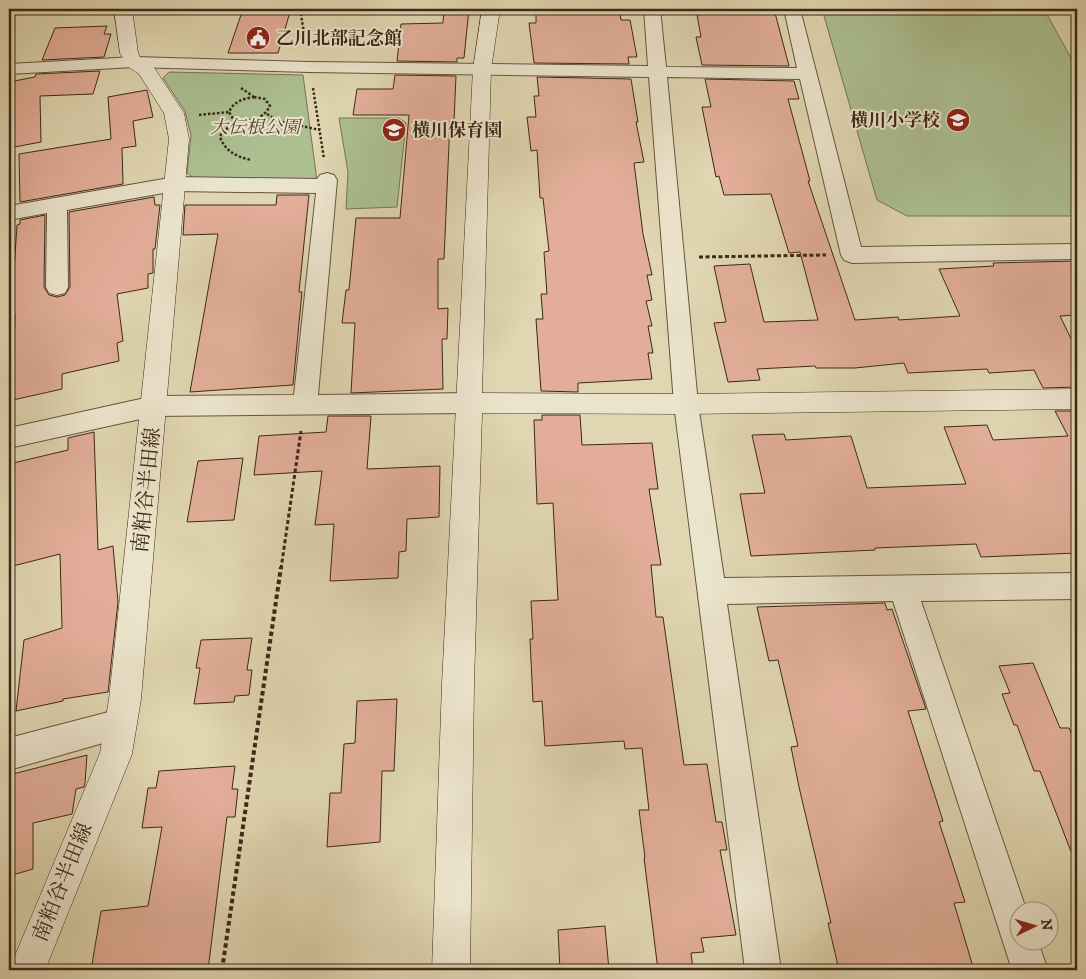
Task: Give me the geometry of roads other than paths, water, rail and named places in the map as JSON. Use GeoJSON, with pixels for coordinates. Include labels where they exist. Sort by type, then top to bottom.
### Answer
{"type":"FeatureCollection","features":[{"type":"Feature","properties":{"kind":"street","name":"南粕谷半田線"},"geometry":{"type":"LineString","coordinates":[[26,970],[116,754],[125,699],[179,139],[174,113],[146,70],[134,62],[129,53],[123,9]]}},
{"type":"Feature","properties":{"kind":"street"},"geometry":{"type":"LineString","coordinates":[[450,970],[458,684],[482,69],[491,9]]}},
{"type":"Feature","properties":{"kind":"street"},"geometry":{"type":"LineString","coordinates":[[652,9],[686,404],[763,970]]}},
{"type":"Feature","properties":{"kind":"street"},"geometry":{"type":"LineString","coordinates":[[792,9],[852,255],[1077,251]]}},
{"type":"Feature","properties":{"kind":"street"},"geometry":{"type":"LineString","coordinates":[[9,70],[134,62],[310,68],[808,74]]}},
{"type":"Feature","properties":{"kind":"street"},"geometry":{"type":"LineString","coordinates":[[9,213],[175,184],[326,183],[305,403]]}},
{"type":"Feature","properties":{"kind":"street"},"geometry":{"type":"LineString","coordinates":[[57,287],[58,205]]}},
{"type":"Feature","properties":{"kind":"street"},"geometry":{"type":"LineString","coordinates":[[9,438],[154,406],[305,403],[686,404],[1077,398]]}},
{"type":"Feature","properties":{"kind":"street"},"geometry":{"type":"LineString","coordinates":[[712,591],[1077,586]]}},
{"type":"Feature","properties":{"kind":"street"},"geometry":{"type":"LineString","coordinates":[[902,587],[1008,905]]}},
{"type":"Feature","properties":{"kind":"street"},"geometry":{"type":"LineString","coordinates":[[9,754],[120,724]]}},
{"type":"Feature","properties":{"kind":"street"},"geometry":{"type":"LineString","coordinates":[[1024,952],[1030,970]]}},
{"type":"Feature","properties":{"kind":"place","name":"乙川北部記念館"},"geometry":{"type":"Point","coordinates":[258,38]}},
{"type":"Feature","properties":{"kind":"place","name":"横川小学校"},"geometry":{"type":"Point","coordinates":[958,120]}},
{"type":"Feature","properties":{"kind":"place","name":"横川保育園"},"geometry":{"type":"Point","coordinates":[394,130]}},
{"type":"Feature","properties":{"kind":"park label","name":"大伝根公園"},"geometry":{"type":"Point","coordinates":[255,127]}}]}
